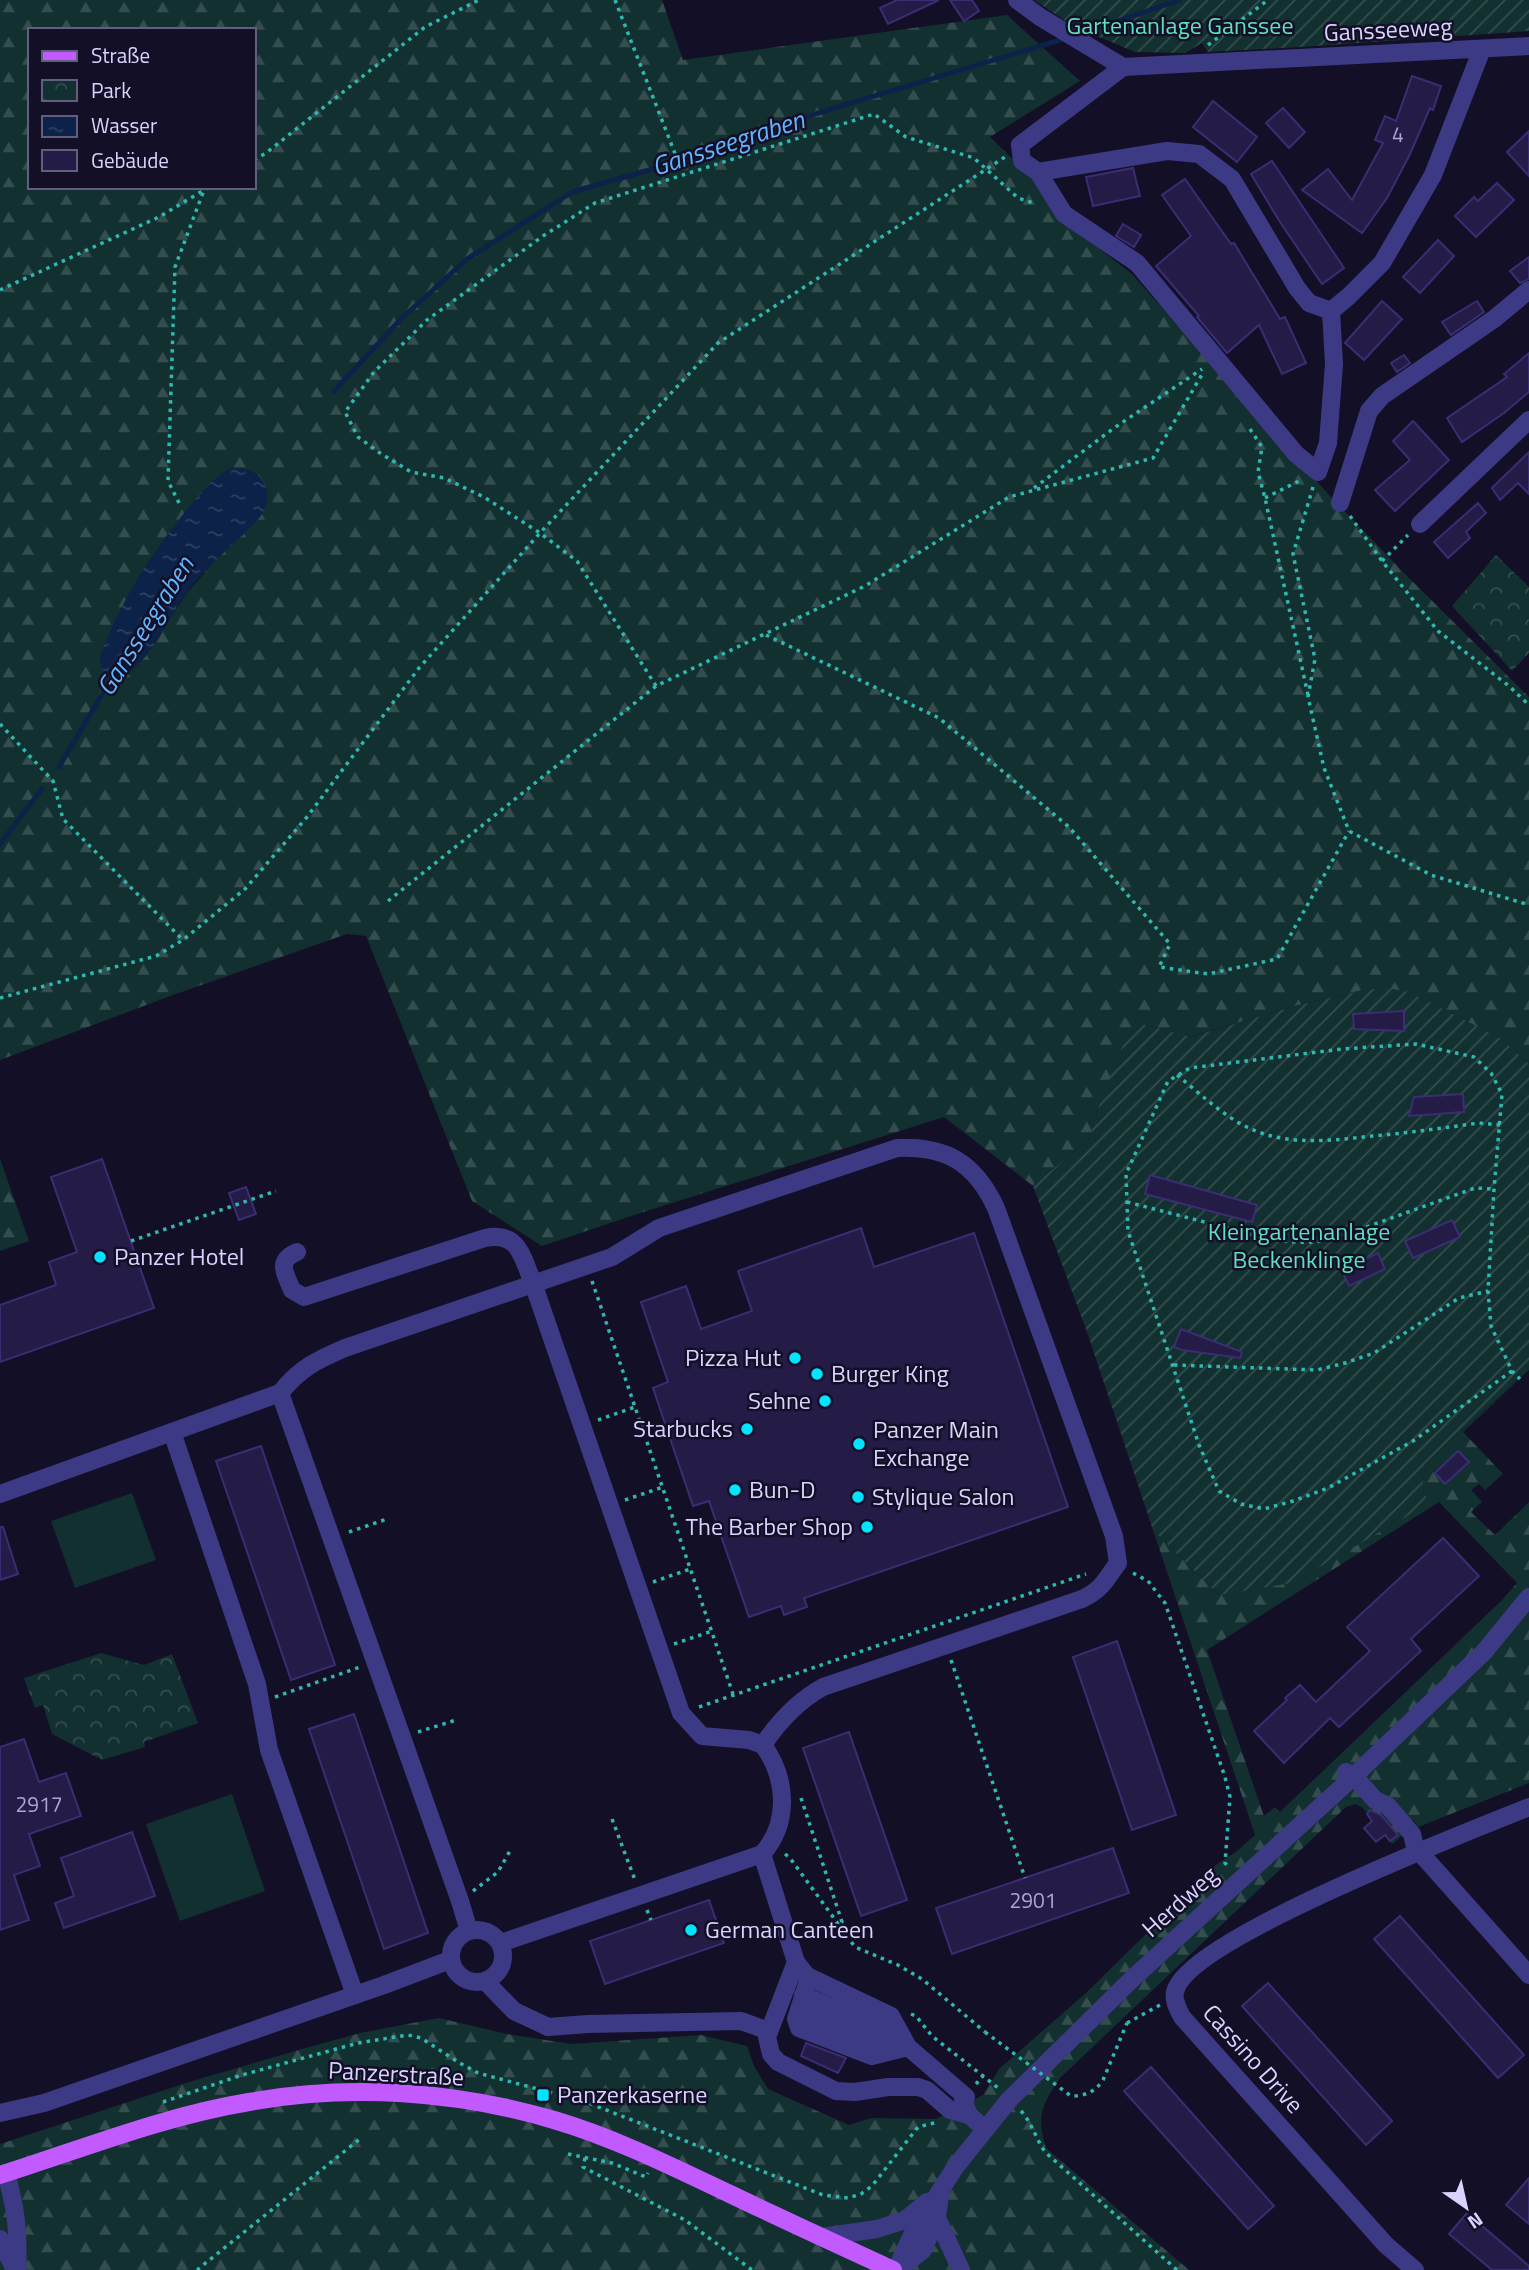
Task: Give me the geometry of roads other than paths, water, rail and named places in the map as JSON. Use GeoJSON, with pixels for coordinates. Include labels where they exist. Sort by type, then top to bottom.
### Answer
{"type":"FeatureCollection","features":[{"type":"Feature","properties":{"kind":"main road","name":"Panzerstraße"},"geometry":{"type":"LineString","coordinates":[[2,2177],[172,2121],[247,2102],[279,2097],[370,2092],[422,2095],[471,2101],[541,2117],[607,2139],[896,2270]]}},
{"type":"Feature","properties":{"kind":"street"},"geometry":{"type":"LineString","coordinates":[[1017,0],[1089,48],[1123,67],[1020,145],[1022,161],[1038,172],[1064,214],[1137,263],[1296,454],[1318,472],[1328,443],[1334,364],[1331,311]]}},
{"type":"Feature","properties":{"kind":"street","name":"Gansseeweg"},"geometry":{"type":"LineString","coordinates":[[1123,67],[1529,46]]}},
{"type":"Feature","properties":{"kind":"street"},"geometry":{"type":"LineString","coordinates":[[1331,311],[1382,262],[1433,175],[1482,49]]}},
{"type":"Feature","properties":{"kind":"street"},"geometry":{"type":"LineString","coordinates":[[1038,172],[1167,151],[1199,154],[1231,179],[1297,288],[1309,303],[1331,311]]}},
{"type":"Feature","properties":{"kind":"street"},"geometry":{"type":"LineString","coordinates":[[1340,503],[1369,411],[1382,396],[1494,319],[1529,290]]}},
{"type":"Feature","properties":{"kind":"street"},"geometry":{"type":"LineString","coordinates":[[1420,524],[1529,419]]}},
{"type":"Feature","properties":{"kind":"street"},"geometry":{"type":"LineString","coordinates":[[0,1494],[280,1393],[293,1376],[314,1361],[612,1257],[659,1228],[897,1148],[918,1147],[938,1151],[957,1159],[974,1173],[987,1189],[996,1208],[1114,1536],[1116,1566],[1105,1584],[1082,1599],[823,1687],[795,1706],[763,1745]]}},
{"type":"Feature","properties":{"kind":"street"},"geometry":{"type":"LineString","coordinates":[[297,1252],[287,1256],[284,1269],[292,1290],[304,1297],[498,1235],[510,1239],[519,1249],[681,1713],[702,1736],[749,1740],[763,1745],[772,1758],[783,1794],[782,1816],[767,1849],[801,1969],[808,1981],[796,2019],[799,2028],[872,2056],[908,2047]]}},
{"type":"Feature","properties":{"kind":"street"},"geometry":{"type":"LineString","coordinates":[[280,1393],[460,1901],[468,1931]]}},
{"type":"Feature","properties":{"kind":"street"},"geometry":{"type":"LineString","coordinates":[[172,1432],[257,1684],[269,1750],[355,1995]]}},
{"type":"Feature","properties":{"kind":"street","name":"Herdweg"},"geometry":{"type":"LineString","coordinates":[[896,2270],[912,2235],[956,2166],[1009,2100],[1132,1979],[1241,1880],[1348,1773],[1484,1652],[1529,1597]]}},
{"type":"Feature","properties":{"kind":"street"},"geometry":{"type":"LineString","coordinates":[[1348,1773],[1375,1800],[1379,1814],[1403,1842],[1417,1849],[1529,1975]]}},
{"type":"Feature","properties":{"kind":"street","name":"Cassino Drive"},"geometry":{"type":"LineString","coordinates":[[1415,2270],[1386,2245],[1182,2017],[1176,2004],[1175,1991],[1200,1960],[1267,1920],[1417,1849],[1529,1807]]}},
{"type":"Feature","properties":{"kind":"street"},"geometry":{"type":"LineString","coordinates":[[500,1943],[641,1896],[767,1849]]}},
{"type":"Feature","properties":{"kind":"street"},"geometry":{"type":"LineString","coordinates":[[481,1930],[492,1934],[500,1943],[503,1962],[494,1978],[475,1984],[458,1976],[450,1960],[451,1948],[458,1937],[468,1931],[481,1930]]}},
{"type":"Feature","properties":{"kind":"street"},"geometry":{"type":"LineString","coordinates":[[0,2113],[44,2103],[450,1960]]}},
{"type":"Feature","properties":{"kind":"street"},"geometry":{"type":"LineString","coordinates":[[801,1969],[769,2031],[768,2045],[771,2054],[779,2062],[836,2091],[918,2087],[927,2090],[950,2110],[968,2106]]}},
{"type":"Feature","properties":{"kind":"street"},"geometry":{"type":"LineString","coordinates":[[801,1969],[891,2016],[908,2047]]}},
{"type":"Feature","properties":{"kind":"street"},"geometry":{"type":"LineString","coordinates":[[486,1982],[514,2011],[548,2027],[741,2021],[769,2031]]}},
{"type":"Feature","properties":{"kind":"street"},"geometry":{"type":"LineString","coordinates":[[801,2002],[885,2029],[908,2047],[968,2106],[985,2129]]}},
{"type":"Feature","properties":{"kind":"street"},"geometry":{"type":"LineString","coordinates":[[2,2177],[19,2236],[16,2270]]}},
{"type":"Feature","properties":{"kind":"street"},"geometry":{"type":"LineString","coordinates":[[896,2270],[923,2250],[937,2218],[940,2191]]}},
{"type":"Feature","properties":{"kind":"street"},"geometry":{"type":"LineString","coordinates":[[821,2237],[877,2229],[905,2220],[940,2191]]}},
{"type":"Feature","properties":{"kind":"street"},"geometry":{"type":"LineString","coordinates":[[937,2218],[961,2270]]}},
{"type":"Feature","properties":{"kind":"street"},"geometry":{"type":"LineString","coordinates":[[0,2239],[16,2270]]}},
{"type":"Feature","properties":{"kind":"water"},"geometry":{"type":"Polygon","coordinates":[[[231,468],[250,471],[261,479],[268,495],[262,513],[189,589],[138,665],[117,679],[105,674],[99,659],[117,616],[140,575],[166,536],[196,499],[216,478],[231,468]]]}},
{"type":"Feature","properties":{"kind":"waterway","name":"Gansseegraben"},"geometry":{"type":"LineString","coordinates":[[1079,34],[1180,0]]}},
{"type":"Feature","properties":{"kind":"waterway","name":"Gansseegraben"},"geometry":{"type":"LineString","coordinates":[[334,391],[401,319],[467,259],[572,192],[653,169],[821,112],[1067,38]]}},
{"type":"Feature","properties":{"kind":"waterway","name":"Gansseegraben"},"geometry":{"type":"LineString","coordinates":[[59,767],[115,673]]}},
{"type":"Feature","properties":{"kind":"waterway","name":"Gansseegraben"},"geometry":{"type":"LineString","coordinates":[[0,844],[42,789]]}},
{"type":"Feature","properties":{"kind":"place","name":"Panzer Hotel"},"geometry":{"type":"Point","coordinates":[100,1257]}},
{"type":"Feature","properties":{"kind":"place","name":"Pizza Hut"},"geometry":{"type":"Point","coordinates":[795,1358]}},
{"type":"Feature","properties":{"kind":"place","name":"Burger King"},"geometry":{"type":"Point","coordinates":[817,1374]}},
{"type":"Feature","properties":{"kind":"place","name":"Sehne"},"geometry":{"type":"Point","coordinates":[825,1401]}},
{"type":"Feature","properties":{"kind":"place","name":"Starbucks"},"geometry":{"type":"Point","coordinates":[747,1429]}},
{"type":"Feature","properties":{"kind":"place","name":"Panzer Main Exchange"},"geometry":{"type":"Point","coordinates":[859,1444]}},
{"type":"Feature","properties":{"kind":"place","name":"Bun-D"},"geometry":{"type":"Point","coordinates":[735,1490]}},
{"type":"Feature","properties":{"kind":"place","name":"Stylique Salon"},"geometry":{"type":"Point","coordinates":[858,1497]}},
{"type":"Feature","properties":{"kind":"place","name":"The Barber Shop"},"geometry":{"type":"Point","coordinates":[867,1527]}},
{"type":"Feature","properties":{"kind":"place","name":"German Canteen"},"geometry":{"type":"Point","coordinates":[691,1930]}},
{"type":"Feature","properties":{"kind":"place","name":"Panzerkaserne"},"geometry":{"type":"Point","coordinates":[543,2095]}},
{"type":"Feature","properties":{"kind":"park label","name":"Gartenanlage Ganssee"},"geometry":{"type":"Point","coordinates":[1180,26]}},
{"type":"Feature","properties":{"kind":"park label","name":"Kleingartenanlage Beckenklinge"},"geometry":{"type":"Point","coordinates":[1299,1246]}}]}
